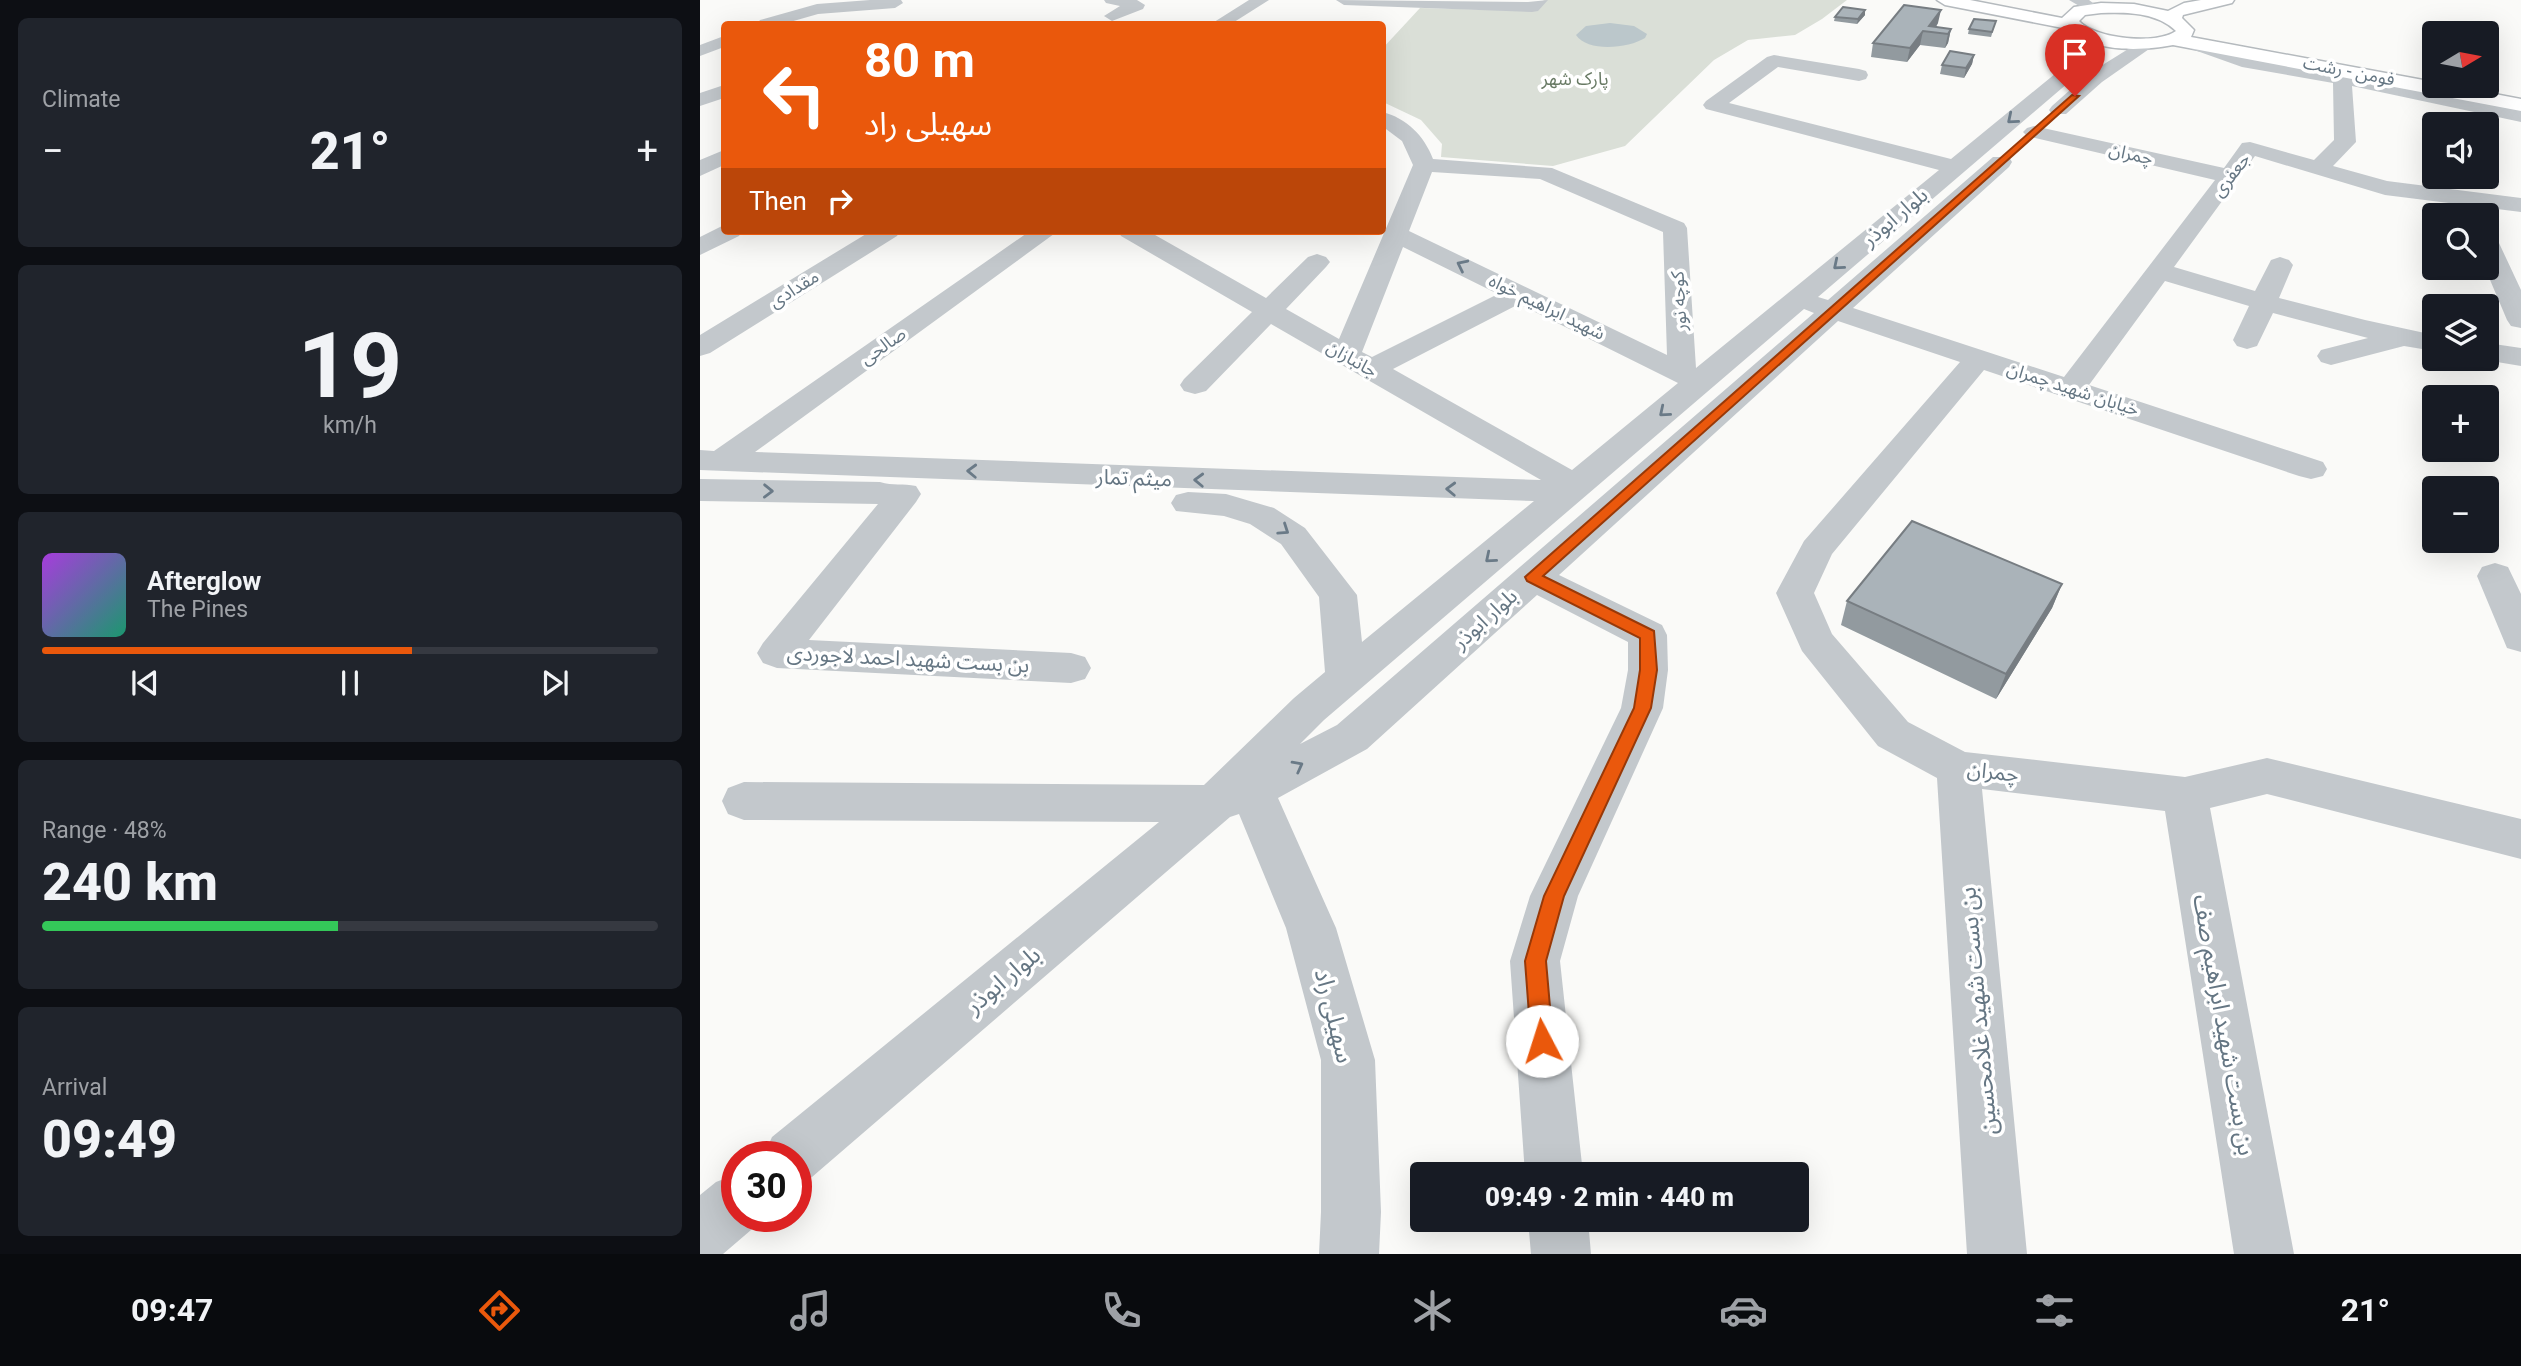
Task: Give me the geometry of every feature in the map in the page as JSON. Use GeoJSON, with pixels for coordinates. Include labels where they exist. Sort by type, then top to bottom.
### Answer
{"type":"FeatureCollection","features":[{"type":"Feature","properties":{"kind":"main road"},"geometry":{"type":"LineString","coordinates":[[1945,0],[2087,15],[2143,11],[2168,39]]}},
{"type":"Feature","properties":{"kind":"main road"},"geometry":{"type":"LineString","coordinates":[[2002,0],[2087,15],[2168,39]]}},
{"type":"Feature","properties":{"kind":"main road"},"geometry":{"type":"LineString","coordinates":[[2087,15],[2145,0]]}},
{"type":"Feature","properties":{"kind":"main road"},"geometry":{"type":"LineString","coordinates":[[2168,39],[2176,12],[2226,0]]}},
{"type":"Feature","properties":{"kind":"main road","name":"فومن - رشت"},"geometry":{"type":"LineString","coordinates":[[2168,39],[2521,105]]}},
{"type":"Feature","properties":{"kind":"street"},"geometry":{"type":"LineString","coordinates":[[1225,21],[1261,0]]}},
{"type":"Feature","properties":{"kind":"street"},"geometry":{"type":"LineString","coordinates":[[1344,0],[1532,7],[1540,0]]}},
{"type":"Feature","properties":{"kind":"street"},"geometry":{"type":"LineString","coordinates":[[776,21],[817,9],[897,1]]}},
{"type":"Feature","properties":{"kind":"street"},"geometry":{"type":"LineString","coordinates":[[867,21],[897,1]]}},
{"type":"Feature","properties":{"kind":"street"},"geometry":{"type":"LineString","coordinates":[[1349,17],[1371,1]]}},
{"type":"Feature","properties":{"kind":"street","name":"بلوار ابوذر"},"geometry":{"type":"LineString","coordinates":[[812,1141],[1233,798],[1309,709],[1572,489],[1690,378],[1799,298],[2068,72],[2087,15]]}},
{"type":"Feature","properties":{"kind":"street"},"geometry":{"type":"LineString","coordinates":[[2168,39],[2242,61],[2521,116]]}},
{"type":"Feature","properties":{"kind":"street"},"geometry":{"type":"LineString","coordinates":[[2168,39],[2422,73]]}},
{"type":"Feature","properties":{"kind":"street","name":"بلوار ابوذر"},"geometry":{"type":"LineString","coordinates":[[1233,798],[1352,737],[2095,78],[2168,39]]}},
{"type":"Feature","properties":{"kind":"street"},"geometry":{"type":"LineString","coordinates":[[700,51],[721,42]]}},
{"type":"Feature","properties":{"kind":"street"},"geometry":{"type":"LineString","coordinates":[[2180,60],[2242,61]]}},
{"type":"Feature","properties":{"kind":"street"},"geometry":{"type":"LineString","coordinates":[[1858,75],[1814,62],[1774,61],[1713,105],[1955,167]]}},
{"type":"Feature","properties":{"kind":"street"},"geometry":{"type":"LineString","coordinates":[[2318,168],[2346,142],[2342,79]]}},
{"type":"Feature","properties":{"kind":"street"},"geometry":{"type":"LineString","coordinates":[[2499,89],[2521,94]]}},
{"type":"Feature","properties":{"kind":"street"},"geometry":{"type":"LineString","coordinates":[[700,100],[721,92]]}},
{"type":"Feature","properties":{"kind":"street"},"geometry":{"type":"LineString","coordinates":[[2451,101],[2453,112]]}},
{"type":"Feature","properties":{"kind":"street"},"geometry":{"type":"LineString","coordinates":[[1346,355],[1424,165],[1418,144],[1401,127],[1386,120]]}},
{"type":"Feature","properties":{"kind":"street","name":"چمران"},"geometry":{"type":"LineString","coordinates":[[2034,132],[2228,176]]}},
{"type":"Feature","properties":{"kind":"street","name":"جعفری"},"geometry":{"type":"LineString","coordinates":[[2071,389],[2250,148],[2385,188],[2521,205]]}},
{"type":"Feature","properties":{"kind":"street"},"geometry":{"type":"LineString","coordinates":[[700,154],[721,157]]}},
{"type":"Feature","properties":{"kind":"street"},"geometry":{"type":"LineString","coordinates":[[700,169],[721,158]]}},
{"type":"Feature","properties":{"kind":"street","name":"کوچه نور"},"geometry":{"type":"LineString","coordinates":[[1424,165],[1544,173],[1675,228],[1690,378]]}},
{"type":"Feature","properties":{"kind":"street","name":"شهید ابراهیم خواه"},"geometry":{"type":"LineString","coordinates":[[1395,233],[1690,378]]}},
{"type":"Feature","properties":{"kind":"street"},"geometry":{"type":"LineString","coordinates":[[700,247],[722,235]]}},
{"type":"Feature","properties":{"kind":"street","name":"مقدادی"},"geometry":{"type":"LineString","coordinates":[[700,347],[882,235]]}},
{"type":"Feature","properties":{"kind":"street","name":"صالحی"},"geometry":{"type":"LineString","coordinates":[[710,461],[1040,235]]}},
{"type":"Feature","properties":{"kind":"street","name":"جانبازان"},"geometry":{"type":"LineString","coordinates":[[1137,235],[1371,369],[1572,489]]}},
{"type":"Feature","properties":{"kind":"street"},"geometry":{"type":"LineString","coordinates":[[1195,385],[1317,262]]}},
{"type":"Feature","properties":{"kind":"street"},"geometry":{"type":"LineString","coordinates":[[2247,341],[2280,265]]}},
{"type":"Feature","properties":{"kind":"street"},"geometry":{"type":"LineString","coordinates":[[2499,270],[2521,320]]}},
{"type":"Feature","properties":{"kind":"street"},"geometry":{"type":"LineString","coordinates":[[2159,271],[2402,338],[2422,341]]}},
{"type":"Feature","properties":{"kind":"street"},"geometry":{"type":"LineString","coordinates":[[1371,369],[1520,293]]}},
{"type":"Feature","properties":{"kind":"street","name":"خیابان شهید چمران"},"geometry":{"type":"LineString","coordinates":[[1799,298],[2311,468]]}},
{"type":"Feature","properties":{"kind":"street"},"geometry":{"type":"LineString","coordinates":[[2331,356],[2402,338]]}},
{"type":"Feature","properties":{"kind":"street"},"geometry":{"type":"LineString","coordinates":[[2499,354],[2521,358]]}},
{"type":"Feature","properties":{"kind":"street","name":"چمران"},"geometry":{"type":"LineString","coordinates":[[1979,358],[1817,549],[1796,593],[1816,641],[1893,734],[1958,769],[2185,795],[2267,776],[2521,839]]}},
{"type":"Feature","properties":{"kind":"street","name":"میثم تمار"},"geometry":{"type":"LineString","coordinates":[[710,461],[1234,493],[1293,536],[1338,595],[1346,678]]}},
{"type":"Feature","properties":{"kind":"street","name":"میثم تمار"},"geometry":{"type":"LineString","coordinates":[[700,490],[904,494],[1572,489]]}},
{"type":"Feature","properties":{"kind":"street","name":"بن بست شهید احمد لاجوردی"},"geometry":{"type":"LineString","coordinates":[[904,494],[777,653],[1071,668]]}},
{"type":"Feature","properties":{"kind":"street"},"geometry":{"type":"LineString","coordinates":[[2495,576],[2521,638]]}},
{"type":"Feature","properties":{"kind":"street"},"geometry":{"type":"LineString","coordinates":[[1532,577],[1648,635],[1648,670],[1642,708],[1554,896],[1535,961],[1553,1162]]}},
{"type":"Feature","properties":{"kind":"street","name":"بن بست شهید غلامحسین"},"geometry":{"type":"LineString","coordinates":[[1958,769],[1997,1254]]}},
{"type":"Feature","properties":{"kind":"street","name":"بن بست شهید ابراهیم صف"},"geometry":{"type":"LineString","coordinates":[[2185,795],[2264,1254]]}},
{"type":"Feature","properties":{"kind":"street"},"geometry":{"type":"LineString","coordinates":[[744,801],[1233,798]]}},
{"type":"Feature","properties":{"kind":"street","name":"سهیلی راد"},"geometry":{"type":"LineString","coordinates":[[1233,798],[1311,928],[1348,1060],[1351,1212],[1349,1254]]}},
{"type":"Feature","properties":{"kind":"street"},"geometry":{"type":"LineString","coordinates":[[700,1234],[721,1216]]}},
{"type":"Feature","properties":{"kind":"street"},"geometry":{"type":"LineString","coordinates":[[1559,1232],[1561,1254]]}},
{"type":"Feature","properties":{"kind":"green space","name":"پارک شهر"},"geometry":{"type":"Polygon","coordinates":[[[1544,0],[1847,0],[1795,35],[1748,40],[1714,60],[1625,146],[1553,166],[1441,157],[1442,144],[1421,120],[1386,103],[1386,45],[1420,8],[1534,11],[1544,0]]]}},
{"type":"Feature","properties":{"kind":"shaded area"},"geometry":{"type":"Polygon","coordinates":[[[1610,23],[1634,26],[1647,34],[1638,41],[1609,47],[1590,44],[1576,35],[1586,26],[1610,23]]]}},
{"type":"Feature","properties":{"kind":"building"},"geometry":{"type":"Polygon","coordinates":[[[1904,5],[1941,10],[1929,26],[1951,29],[1948,34],[1923,31],[1910,48],[1873,43],[1904,5]]]}},
{"type":"Feature","properties":{"kind":"building"},"geometry":{"type":"Polygon","coordinates":[[[1843,7],[1865,10],[1858,19],[1835,17],[1843,7]]]}},
{"type":"Feature","properties":{"kind":"building"},"geometry":{"type":"Polygon","coordinates":[[[1974,19],[1996,21],[1992,32],[1969,29],[1974,19]]]}},
{"type":"Feature","properties":{"kind":"building"},"geometry":{"type":"Polygon","coordinates":[[[1950,51],[1974,55],[1966,68],[1942,65],[1950,51]]]}},
{"type":"Feature","properties":{"kind":"building"},"geometry":{"type":"Polygon","coordinates":[[[1912,521],[2062,584],[2006,674],[1847,601],[1912,521]]]}},
{"type":"Feature","properties":{"kind":"route"},"geometry":{"type":"LineString","coordinates":[[1542,1041],[1535,961],[1554,896],[1642,708],[1648,670],[1648,635],[1532,577],[2075,96]]}}]}
